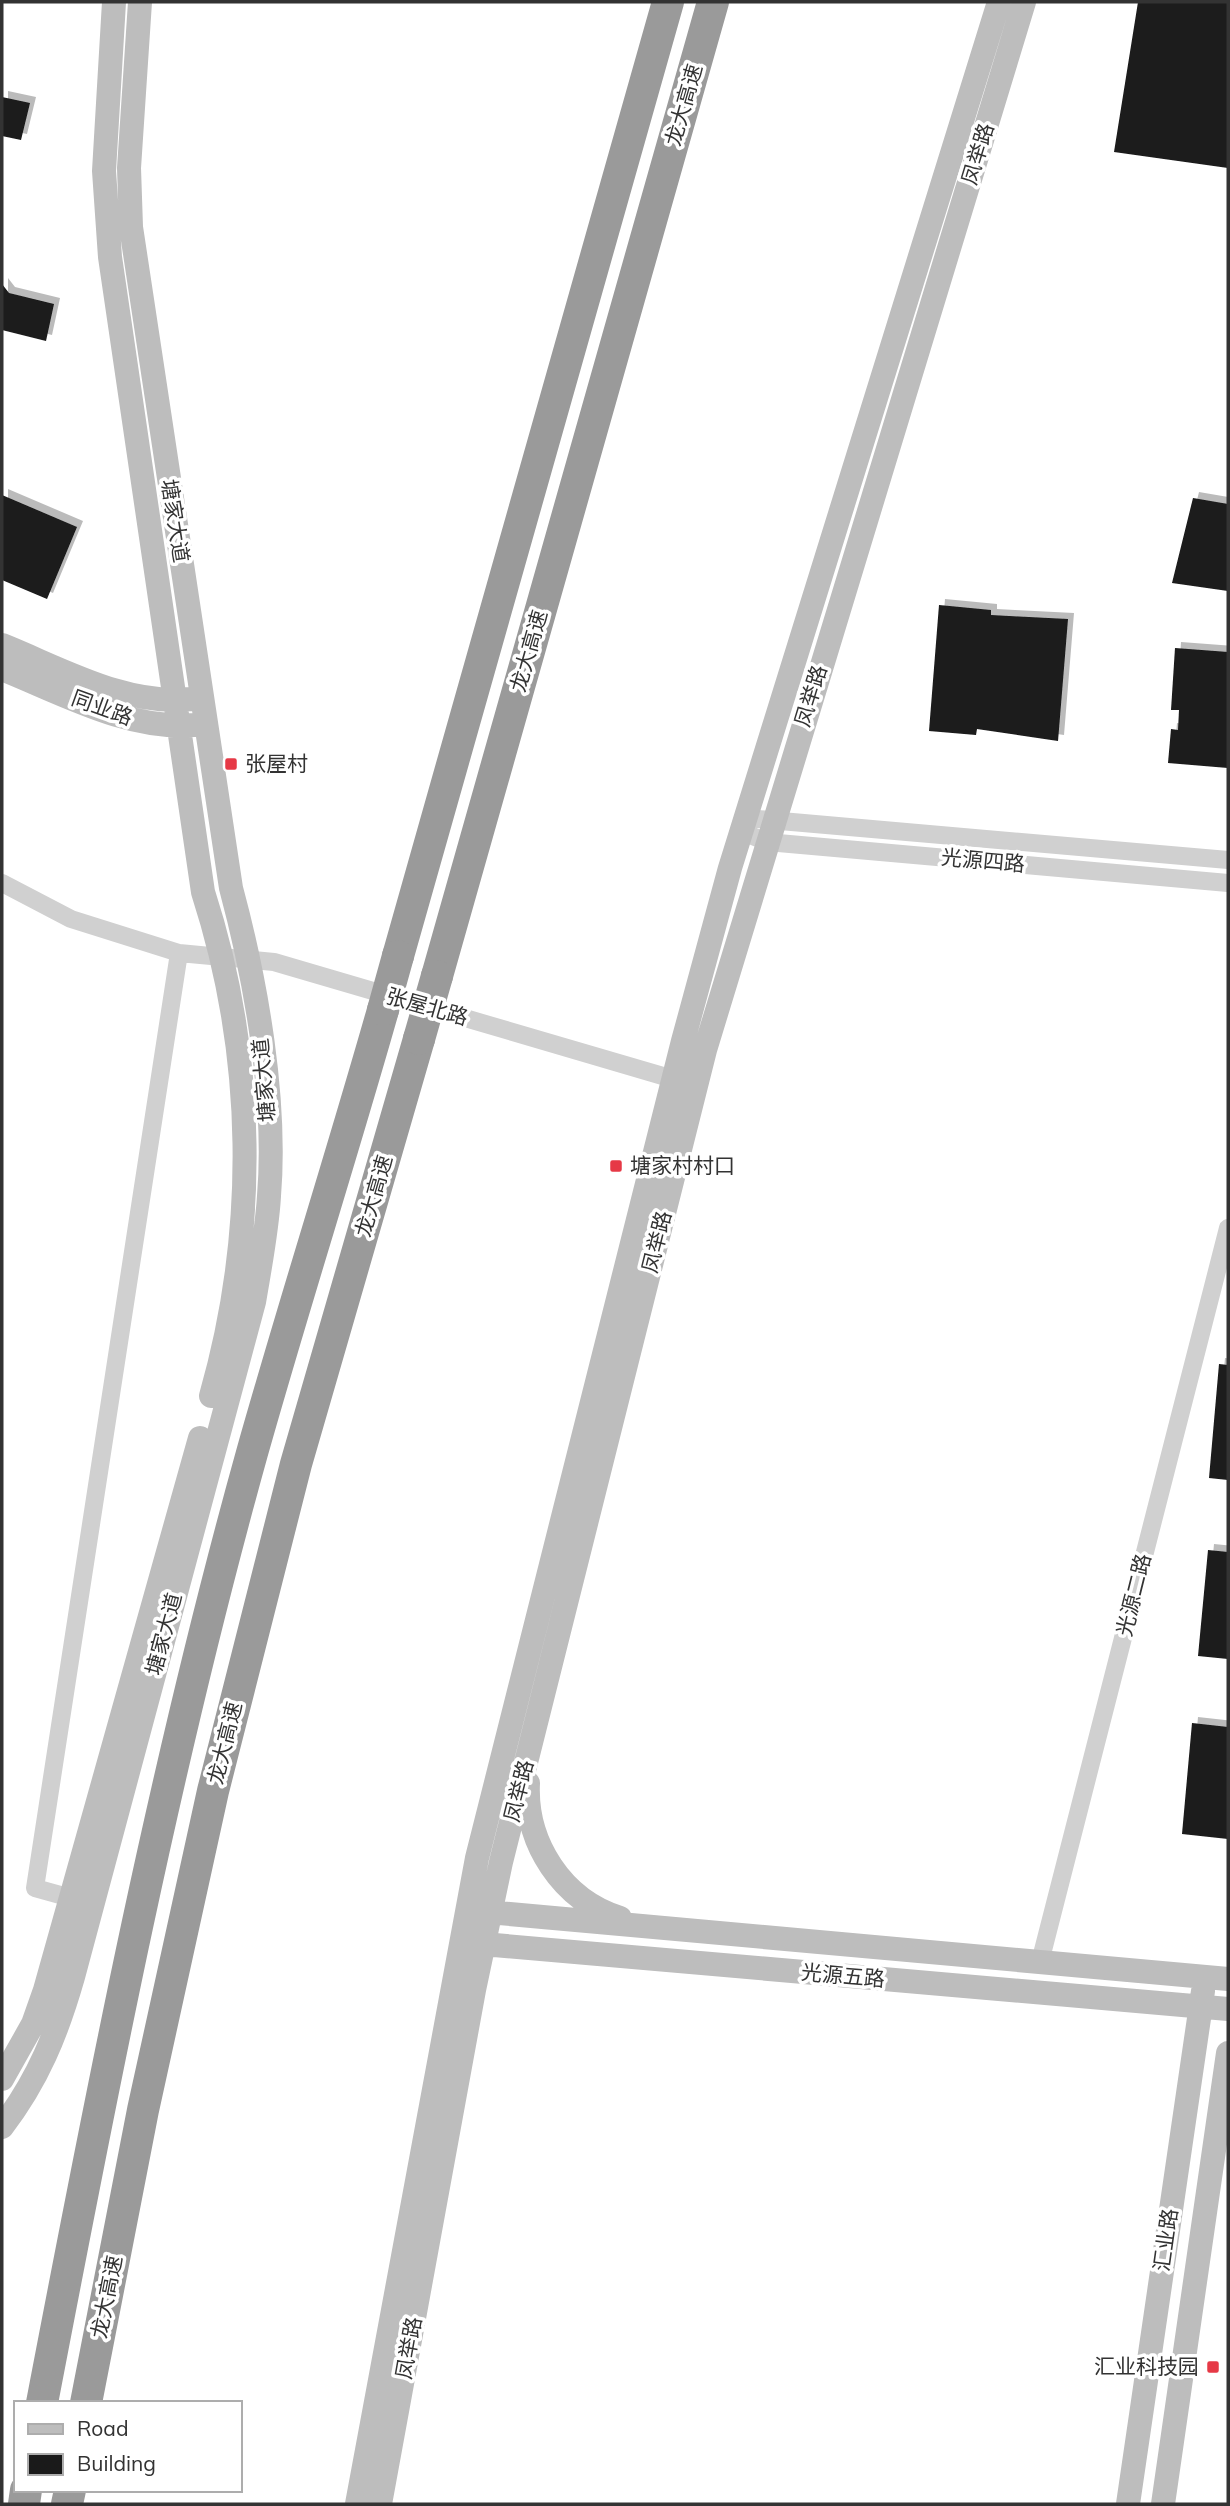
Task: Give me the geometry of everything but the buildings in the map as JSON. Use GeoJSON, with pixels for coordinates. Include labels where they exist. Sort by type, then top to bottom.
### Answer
{"type":"FeatureCollection","features":[{"type":"Feature","properties":{"kind":"highway","name":"龙大高速"},"geometry":{"type":"LineString","coordinates":[[42,2401],[106,2067],[170,1780],[252,1454],[383,1010],[668,2]]}},
{"type":"Feature","properties":{"kind":"highway","name":"龙大高速"},"geometry":{"type":"LineString","coordinates":[[86,2401],[146,2095],[213,1791],[296,1464],[713,2]]}},
{"type":"Feature","properties":{"kind":"street","name":"塘家大道"},"geometry":{"type":"LineString","coordinates":[[2,2079],[33,2024],[71,1898],[218,1373],[239,1251],[247,1151],[223,956],[203,892],[105,199],[105,139],[114,2]]}},
{"type":"Feature","properties":{"kind":"street","name":"塘家大道"},"geometry":{"type":"LineString","coordinates":[[2,2127],[40,2070],[58,2029],[254,1302],[270,1193],[265,1067],[251,962],[231,888],[131,227],[130,158],[140,2]]}},
{"type":"Feature","properties":{"kind":"street","name":"凤举路"},"geometry":{"type":"LineString","coordinates":[[357,2504],[473,1917],[477,1858],[673,1079],[745,822],[999,2]]}},
{"type":"Feature","properties":{"kind":"street","name":"凤举路"},"geometry":{"type":"LineString","coordinates":[[473,1917],[530,1747],[705,1050],[1024,2]]}},
{"type":"Feature","properties":{"kind":"street","name":"同业路"},"geometry":{"type":"LineString","coordinates":[[2,646],[146,700],[202,698]]}},
{"type":"Feature","properties":{"kind":"street","name":"同业路"},"geometry":{"type":"LineString","coordinates":[[2,669],[133,720],[179,727],[206,724]]}},
{"type":"Feature","properties":{"kind":"street","name":"光源四路"},"geometry":{"type":"LineString","coordinates":[[745,822],[770,831],[1228,883]]}},
{"type":"Feature","properties":{"kind":"street","name":"光源四路"},"geometry":{"type":"LineString","coordinates":[[770,831],[1228,860]]}},
{"type":"Feature","properties":{"kind":"street","name":"张屋北路"},"geometry":{"type":"LineString","coordinates":[[2,883],[71,919],[179,953],[223,956],[251,962],[274,962],[673,1079]]}},
{"type":"Feature","properties":{"kind":"street"},"geometry":{"type":"LineString","coordinates":[[71,1898],[35,1888],[179,953]]}},
{"type":"Feature","properties":{"kind":"street","name":"光源二路"},"geometry":{"type":"LineString","coordinates":[[1040,1962],[1228,1228]]}},
{"type":"Feature","properties":{"kind":"street"},"geometry":{"type":"LineString","coordinates":[[530,1747],[528,1788],[531,1826],[550,1867],[578,1896],[612,1916],[645,1926]]}},
{"type":"Feature","properties":{"kind":"street","name":"光源五路"},"geometry":{"type":"LineString","coordinates":[[1217,1978],[645,1926],[473,1917],[473,1940],[484,1944],[1228,2009]]}},
{"type":"Feature","properties":{"kind":"street","name":"凤举路"},"geometry":{"type":"LineString","coordinates":[[380,2504],[484,1944]]}},
{"type":"Feature","properties":{"kind":"street","name":"汇业路"},"geometry":{"type":"LineString","coordinates":[[1128,2504],[1199,2006],[1217,1978]]}},
{"type":"Feature","properties":{"kind":"street","name":"汇业路"},"geometry":{"type":"LineString","coordinates":[[1163,2504],[1228,2053]]}},
{"type":"Feature","properties":{"kind":"place","name":"张屋村"},"geometry":{"type":"Point","coordinates":[231,764]}},
{"type":"Feature","properties":{"kind":"place","name":"塘家村村口"},"geometry":{"type":"Point","coordinates":[616,1166]}},
{"type":"Feature","properties":{"kind":"place","name":"汇业科技园"},"geometry":{"type":"Point","coordinates":[1213,2367]}}]}
